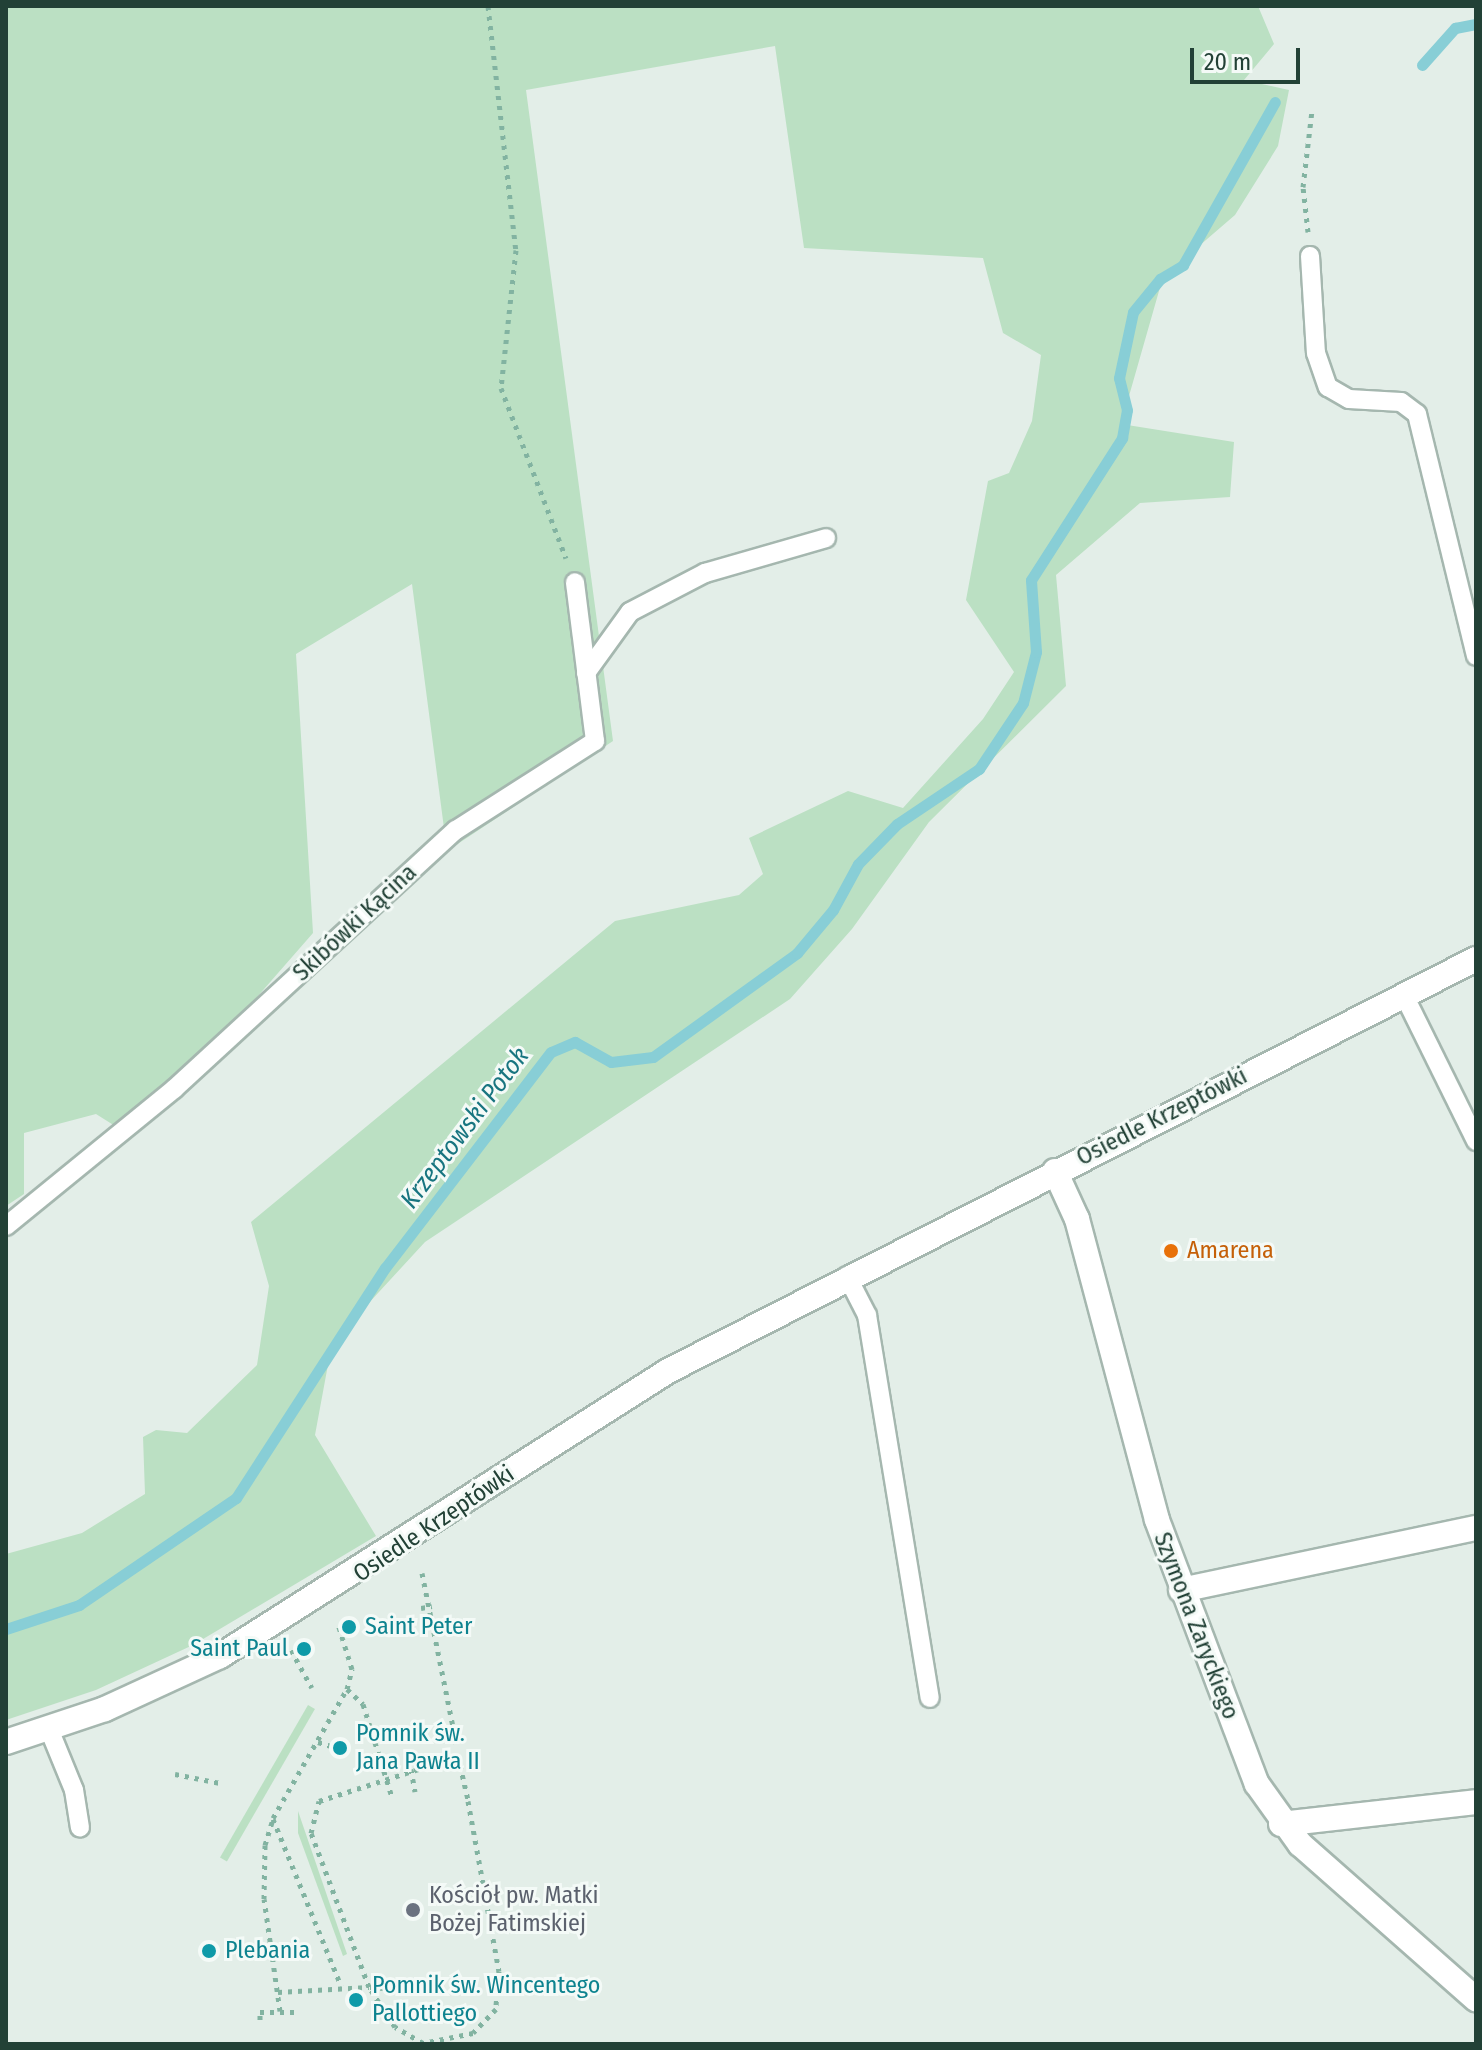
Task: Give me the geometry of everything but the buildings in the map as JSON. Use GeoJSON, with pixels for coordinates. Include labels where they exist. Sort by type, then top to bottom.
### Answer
{"type":"FeatureCollection","features":[{"type":"Feature","properties":{"kind":"main road","name":"Osiedle Krzeptówki"},"geometry":{"type":"LineString","coordinates":[[6,1742],[49,1729],[170,1681],[287,1619],[623,1398],[847,1276],[1476,959]]}},
{"type":"Feature","properties":{"kind":"main road","name":"Szymona Zaryckiego"},"geometry":{"type":"LineString","coordinates":[[1055,1171],[1077,1219],[1181,1590],[1257,1784],[1281,1824],[1464,1973],[1476,1999]]}},
{"type":"Feature","properties":{"kind":"main road"},"geometry":{"type":"LineString","coordinates":[[1181,1590],[1476,1528]]}},
{"type":"Feature","properties":{"kind":"main road"},"geometry":{"type":"LineString","coordinates":[[1281,1824],[1476,1802]]}},
{"type":"Feature","properties":{"kind":"lane"},"geometry":{"type":"LineString","coordinates":[[1310,256],[1316,353],[1328,387],[1349,399],[1401,402],[1417,414],[1476,656]]}},
{"type":"Feature","properties":{"kind":"lane"},"geometry":{"type":"LineString","coordinates":[[586,673],[630,612],[705,573],[826,538]]}},
{"type":"Feature","properties":{"kind":"lane","name":"Skibówki Kącina"},"geometry":{"type":"LineString","coordinates":[[6,1226],[174,1089],[456,830],[595,741],[575,582]]}},
{"type":"Feature","properties":{"kind":"lane"},"geometry":{"type":"LineString","coordinates":[[1404,995],[1476,1141]]}},
{"type":"Feature","properties":{"kind":"lane"},"geometry":{"type":"LineString","coordinates":[[847,1276],[867,1315],[930,1698]]}},
{"type":"Feature","properties":{"kind":"lane"},"geometry":{"type":"LineString","coordinates":[[49,1729],[74,1790],[80,1828]]}},
{"type":"Feature","properties":{"kind":"path"},"geometry":{"type":"LineString","coordinates":[[488,6],[516,250],[501,388],[575,582]]}},
{"type":"Feature","properties":{"kind":"path"},"geometry":{"type":"LineString","coordinates":[[1310,256],[1303,187],[1312,110]]}},
{"type":"Feature","properties":{"kind":"path"},"geometry":{"type":"LineString","coordinates":[[422,1573],[432,1606],[457,1746]]}},
{"type":"Feature","properties":{"kind":"path"},"geometry":{"type":"LineString","coordinates":[[421,1608],[432,1606]]}},
{"type":"Feature","properties":{"kind":"path"},"geometry":{"type":"LineString","coordinates":[[280,2011],[264,1899],[273,1818],[347,1689],[352,1669],[338,1624]]}},
{"type":"Feature","properties":{"kind":"path"},"geometry":{"type":"LineString","coordinates":[[291,1650],[312,1688]]}},
{"type":"Feature","properties":{"kind":"path"},"geometry":{"type":"LineString","coordinates":[[347,1689],[363,1704],[392,1797]]}},
{"type":"Feature","properties":{"kind":"path"},"geometry":{"type":"LineString","coordinates":[[318,1742],[331,1746]]}},
{"type":"Feature","properties":{"kind":"path"},"geometry":{"type":"LineString","coordinates":[[447,1760],[460,1765],[498,1980],[489,2024],[423,2044],[395,2027],[369,1987],[320,1861],[311,1815],[319,1801],[387,1779],[447,1760]]}},
{"type":"Feature","properties":{"kind":"path"},"geometry":{"type":"LineString","coordinates":[[411,1769],[415,1792]]}},
{"type":"Feature","properties":{"kind":"path"},"geometry":{"type":"LineString","coordinates":[[175,1774],[220,1783]]}},
{"type":"Feature","properties":{"kind":"path"},"geometry":{"type":"LineString","coordinates":[[273,1818],[341,1986]]}},
{"type":"Feature","properties":{"kind":"path"},"geometry":{"type":"LineString","coordinates":[[278,1992],[341,1986],[401,1989]]}},
{"type":"Feature","properties":{"kind":"path"},"geometry":{"type":"LineString","coordinates":[[260,2020],[260,2012],[299,2012]]}},
{"type":"Feature","properties":{"kind":"green space"},"geometry":{"type":"Polygon","coordinates":[[[6,6],[1258,6],[1274,44],[1244,80],[1289,90],[1278,146],[1235,215],[1163,277],[1121,424],[1234,442],[1230,497],[1140,503],[1056,575],[1066,686],[929,822],[852,929],[790,999],[425,1242],[332,1343],[315,1435],[376,1536],[193,1645],[96,1690],[6,1720],[6,1554],[82,1533],[145,1494],[143,1437],[156,1430],[187,1433],[257,1365],[269,1286],[251,1222],[615,921],[739,895],[763,874],[749,838],[848,791],[903,808],[983,719],[1014,672],[966,600],[988,481],[1009,473],[1032,421],[1041,355],[1003,333],[983,258],[804,248],[775,46],[526,90],[613,741],[447,851],[412,584],[296,654],[313,933],[237,1020],[115,1126],[96,1114],[24,1133],[24,1194],[6,1206],[6,6]]]}},
{"type":"Feature","properties":{"kind":"green space"},"geometry":{"type":"Polygon","coordinates":[[[308,1705],[315,1709],[227,1861],[220,1857],[308,1705]]]}},
{"type":"Feature","properties":{"kind":"green space"},"geometry":{"type":"Polygon","coordinates":[[[298,1811],[347,1954],[343,1956],[298,1833],[298,1811]]]}},
{"type":"Feature","properties":{"kind":"waterway","name":"Krzeptowski Potok"},"geometry":{"type":"LineString","coordinates":[[1422,65],[1455,28],[1476,24]]}},
{"type":"Feature","properties":{"kind":"waterway","name":"Krzeptowski Potok"},"geometry":{"type":"LineString","coordinates":[[6,1629],[79,1605],[236,1498],[385,1268],[551,1052],[575,1042],[611,1062],[653,1057],[797,953],[833,910],[858,864],[897,824],[979,769],[1023,703],[1036,652],[1031,580],[1122,438],[1127,410],[1119,378],[1133,312],[1160,279],[1183,265],[1275,102]]}},
{"type":"Feature","properties":{"kind":"place","name":"Amarena"},"geometry":{"type":"Point","coordinates":[1171,1251]}},
{"type":"Feature","properties":{"kind":"place","name":"Saint Peter"},"geometry":{"type":"Point","coordinates":[349,1627]}},
{"type":"Feature","properties":{"kind":"place","name":"Saint Paul"},"geometry":{"type":"Point","coordinates":[304,1649]}},
{"type":"Feature","properties":{"kind":"place","name":"Pomnik św. Jana Pawła II"},"geometry":{"type":"Point","coordinates":[340,1748]}},
{"type":"Feature","properties":{"kind":"place","name":"Kościół pw. Matki Bożej Fatimskiej"},"geometry":{"type":"Point","coordinates":[413,1910]}},
{"type":"Feature","properties":{"kind":"place","name":"Plebania"},"geometry":{"type":"Point","coordinates":[209,1951]}},
{"type":"Feature","properties":{"kind":"place","name":"Pomnik św. Wincentego Pallottiego"},"geometry":{"type":"Point","coordinates":[356,2000]}}]}
